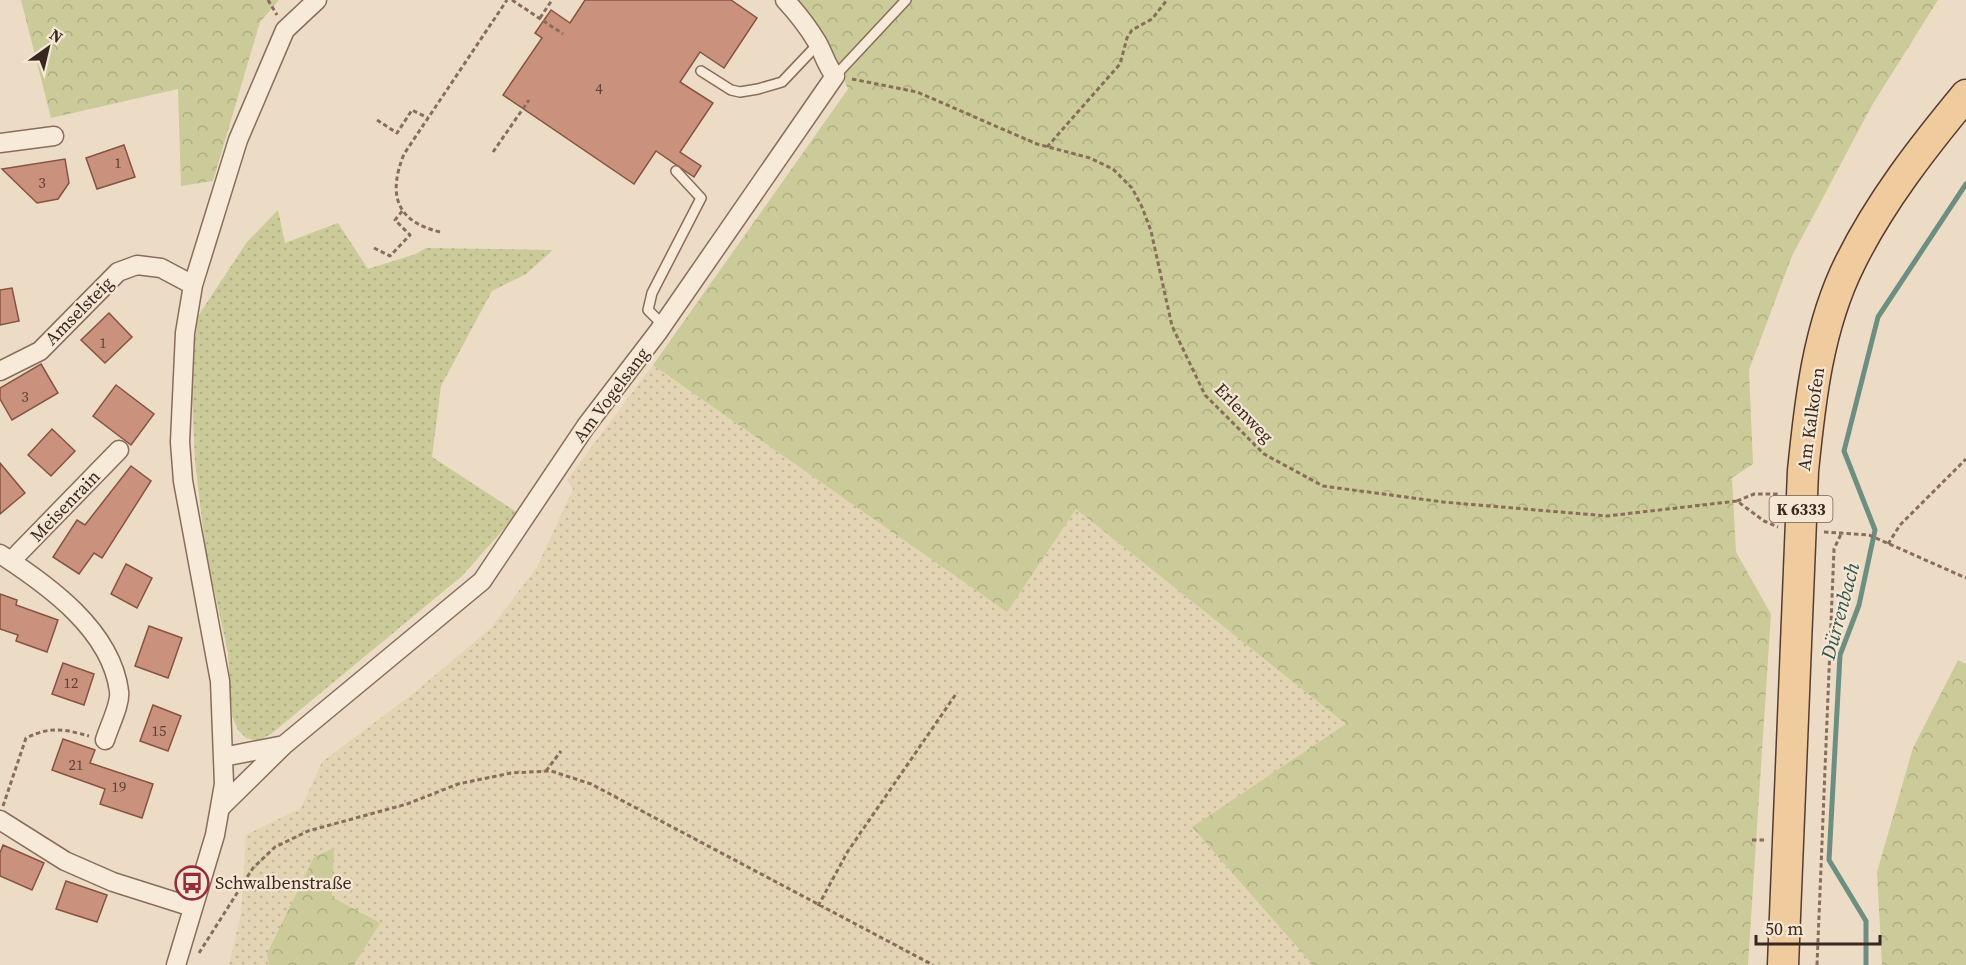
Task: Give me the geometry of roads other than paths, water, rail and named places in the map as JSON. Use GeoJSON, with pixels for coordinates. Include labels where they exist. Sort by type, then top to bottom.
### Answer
{"type":"FeatureCollection","features":[{"type":"Feature","properties":{"kind":"main road","name":"Am Kalkofen"},"geometry":{"type":"LineString","coordinates":[[1784,965],[1801,500],[1810,398],[1825,331],[1849,264],[1886,201],[1966,95]]}},
{"type":"Feature","properties":{"kind":"street"},"geometry":{"type":"LineString","coordinates":[[177,959],[215,835],[220,808],[223,757],[220,681],[183,481],[181,452],[182,373],[193,285],[238,140],[285,30],[317,0]]}},
{"type":"Feature","properties":{"kind":"street"},"geometry":{"type":"LineString","coordinates":[[785,0],[800,16],[818,45],[827,67],[835,76]]}},
{"type":"Feature","properties":{"kind":"street","name":"Am Vogelsang"},"geometry":{"type":"LineString","coordinates":[[220,808],[284,745],[482,580],[586,426],[663,325],[835,76]]}},
{"type":"Feature","properties":{"kind":"street"},"geometry":{"type":"LineString","coordinates":[[0,143],[54,136]]}},
{"type":"Feature","properties":{"kind":"street","name":"Amselsteig"},"geometry":{"type":"LineString","coordinates":[[0,371],[40,351],[118,272],[137,265],[161,268],[193,285]]}},
{"type":"Feature","properties":{"kind":"street","name":"Meisenrain"},"geometry":{"type":"LineString","coordinates":[[105,740],[120,693],[111,662],[83,619],[5,558],[118,450]]}},
{"type":"Feature","properties":{"kind":"street","name":"Am Vogelsang"},"geometry":{"type":"LineString","coordinates":[[223,757],[284,745]]}},
{"type":"Feature","properties":{"kind":"street"},"geometry":{"type":"LineString","coordinates":[[0,818],[65,861],[113,882],[192,907]]}},
{"type":"Feature","properties":{"kind":"lane"},"geometry":{"type":"LineString","coordinates":[[835,76],[906,0]]}},
{"type":"Feature","properties":{"kind":"lane"},"geometry":{"type":"LineString","coordinates":[[701,71],[731,90],[740,92],[758,89],[782,82],[818,45]]}},
{"type":"Feature","properties":{"kind":"lane"},"geometry":{"type":"LineString","coordinates":[[663,325],[648,310],[652,293],[701,198],[676,171]]}},
{"type":"Feature","properties":{"kind":"waterway","name":"Dürrenbach"},"geometry":{"type":"LineString","coordinates":[[1866,965],[1866,921],[1829,860],[1840,655],[1859,605],[1875,530],[1844,451],[1878,317],[1966,184]]}},
{"type":"Feature","properties":{"kind":"place","name":"Schwalbenstraße"},"geometry":{"type":"Point","coordinates":[192,883]}}]}
